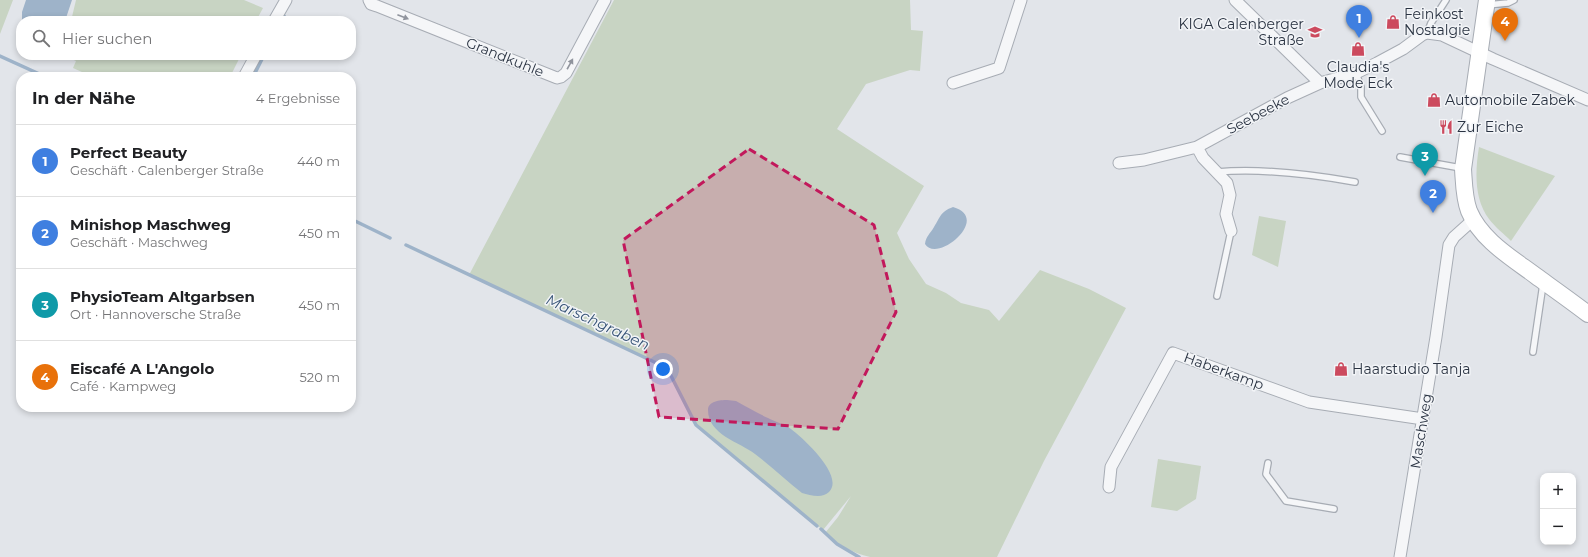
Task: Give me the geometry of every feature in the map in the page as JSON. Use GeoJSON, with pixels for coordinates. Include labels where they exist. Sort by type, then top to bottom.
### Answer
{"type":"FeatureCollection","features":[{"type":"Feature","properties":{"kind":"main road"},"geometry":{"type":"LineString","coordinates":[[1487,2],[1463,169],[1466,200],[1474,219],[1499,248],[1588,314]]}},
{"type":"Feature","properties":{"kind":"street"},"geometry":{"type":"LineString","coordinates":[[277,16],[286,0]]}},
{"type":"Feature","properties":{"kind":"street","name":"Grandkuhle"},"geometry":{"type":"LineString","coordinates":[[369,0],[371,4],[557,78],[566,73],[605,1]]}},
{"type":"Feature","properties":{"kind":"street"},"geometry":{"type":"LineString","coordinates":[[953,83],[998,68],[1021,0]]}},
{"type":"Feature","properties":{"kind":"street"},"geometry":{"type":"LineString","coordinates":[[1235,0],[1320,82]]}},
{"type":"Feature","properties":{"kind":"street"},"geometry":{"type":"LineString","coordinates":[[1427,33],[1442,35],[1588,100]]}},
{"type":"Feature","properties":{"kind":"street","name":"Seebeeke"},"geometry":{"type":"LineString","coordinates":[[1119,163],[1144,160],[1197,147],[1287,98],[1320,82],[1356,73],[1403,49],[1427,33]]}},
{"type":"Feature","properties":{"kind":"street"},"geometry":{"type":"LineString","coordinates":[[247,72],[253,60]]}},
{"type":"Feature","properties":{"kind":"street"},"geometry":{"type":"LineString","coordinates":[[1197,147],[1203,158],[1228,183],[1230,194],[1226,214],[1231,231]]}},
{"type":"Feature","properties":{"kind":"street","name":"Maschweg"},"geometry":{"type":"LineString","coordinates":[[1400,557],[1423,419],[1449,245],[1454,236],[1474,219]]}},
{"type":"Feature","properties":{"kind":"street","name":"Haberkamp"},"geometry":{"type":"LineString","coordinates":[[1109,487],[1110,467],[1173,353],[1309,402],[1423,419]]}},
{"type":"Feature","properties":{"kind":"lane"},"geometry":{"type":"LineString","coordinates":[[1427,33],[1431,23],[1446,0]]}},
{"type":"Feature","properties":{"kind":"lane"},"geometry":{"type":"LineString","coordinates":[[1487,2],[1508,3],[1514,0]]}},
{"type":"Feature","properties":{"kind":"lane"},"geometry":{"type":"LineString","coordinates":[[1356,73],[1362,87],[1361,97],[1382,131]]}},
{"type":"Feature","properties":{"kind":"lane"},"geometry":{"type":"LineString","coordinates":[[1400,157],[1463,169]]}},
{"type":"Feature","properties":{"kind":"lane"},"geometry":{"type":"LineString","coordinates":[[1216,172],[1243,170],[1313,175],[1355,182]]}},
{"type":"Feature","properties":{"kind":"lane"},"geometry":{"type":"LineString","coordinates":[[1217,296],[1231,231]]}},
{"type":"Feature","properties":{"kind":"lane"},"geometry":{"type":"LineString","coordinates":[[1533,352],[1544,282]]}},
{"type":"Feature","properties":{"kind":"lane"},"geometry":{"type":"LineString","coordinates":[[1268,463],[1266,474],[1286,501],[1334,509]]}},
{"type":"Feature","properties":{"kind":"highlighted area"},"geometry":{"type":"Polygon","coordinates":[[[749,149],[874,225],[896,312],[838,429],[659,417],[623,240],[749,149]]]}},
{"type":"Feature","properties":{"kind":"green space"},"geometry":{"type":"Polygon","coordinates":[[[0,0],[13,0],[0,34],[0,0]]]}},
{"type":"Feature","properties":{"kind":"green space"},"geometry":{"type":"Polygon","coordinates":[[[76,0],[244,0],[263,8],[259,16],[72,16],[76,0]]]}},
{"type":"Feature","properties":{"kind":"green space"},"geometry":{"type":"Polygon","coordinates":[[[614,0],[910,0],[911,30],[923,31],[920,71],[910,70],[866,84],[837,129],[924,186],[897,233],[909,259],[926,284],[946,293],[961,303],[989,310],[999,321],[1040,270],[1089,289],[1126,308],[1044,461],[997,557],[870,557],[846,548],[825,533],[838,517],[851,496],[823,530],[696,425],[667,368],[469,275],[614,0]]]}},
{"type":"Feature","properties":{"kind":"green space"},"geometry":{"type":"Polygon","coordinates":[[[74,60],[238,60],[232,72],[82,72],[73,68],[76,61],[74,60]]]}},
{"type":"Feature","properties":{"kind":"green space"},"geometry":{"type":"Polygon","coordinates":[[[1479,147],[1555,176],[1511,241],[1489,219],[1481,203],[1478,194],[1476,175],[1479,147]]]}},
{"type":"Feature","properties":{"kind":"green space"},"geometry":{"type":"Polygon","coordinates":[[[1259,216],[1286,221],[1278,267],[1252,255],[1259,216]]]}},
{"type":"Feature","properties":{"kind":"green space"},"geometry":{"type":"Polygon","coordinates":[[[1158,459],[1201,466],[1196,499],[1177,511],[1151,507],[1158,459]]]}},
{"type":"Feature","properties":{"kind":"water"},"geometry":{"type":"Polygon","coordinates":[[[26,0],[72,0],[67,16],[22,16],[26,0]]]}},
{"type":"Feature","properties":{"kind":"water"},"geometry":{"type":"Polygon","coordinates":[[[953,207],[963,213],[967,220],[964,229],[958,237],[949,244],[940,248],[931,249],[925,244],[927,237],[941,215],[953,207]]]}},
{"type":"Feature","properties":{"kind":"water"},"geometry":{"type":"Polygon","coordinates":[[[727,400],[736,401],[786,426],[804,440],[827,467],[832,477],[832,485],[829,492],[819,496],[802,493],[755,454],[719,432],[709,419],[708,410],[712,403],[727,400]]]}},
{"type":"Feature","properties":{"kind":"waterway","name":"Marschgraben"},"geometry":{"type":"LineString","coordinates":[[0,56],[35,72]]}},
{"type":"Feature","properties":{"kind":"waterway"},"geometry":{"type":"LineString","coordinates":[[256,72],[262,60]]}},
{"type":"Feature","properties":{"kind":"waterway","name":"Marschgraben"},"geometry":{"type":"LineString","coordinates":[[356,221],[390,238]]}},
{"type":"Feature","properties":{"kind":"waterway","name":"Marschgraben"},"geometry":{"type":"LineString","coordinates":[[406,245],[667,368],[696,425],[817,526]]}},
{"type":"Feature","properties":{"kind":"waterway","name":"Marschgraben"},"geometry":{"type":"LineString","coordinates":[[821,529],[837,544],[859,557]]}},
{"type":"Feature","properties":{"kind":"place","name":"Feinkost Nostalgie"},"geometry":{"type":"Point","coordinates":[1393,22]}},
{"type":"Feature","properties":{"kind":"place","name":"KIGA Calenberger Straße"},"geometry":{"type":"Point","coordinates":[1315,32]}},
{"type":"Feature","properties":{"kind":"place","name":"Perfect Beauty"},"geometry":{"type":"Point","coordinates":[1359,38]}},
{"type":"Feature","properties":{"kind":"place","name":"Eiscafé A L'Angolo"},"geometry":{"type":"Point","coordinates":[1505,41]}},
{"type":"Feature","properties":{"kind":"place","name":"Claudia's Mode Eck"},"geometry":{"type":"Point","coordinates":[1358,49]}},
{"type":"Feature","properties":{"kind":"place","name":"Automobile Zabek"},"geometry":{"type":"Point","coordinates":[1434,100]}},
{"type":"Feature","properties":{"kind":"place","name":"Zur Eiche"},"geometry":{"type":"Point","coordinates":[1446,127]}},
{"type":"Feature","properties":{"kind":"place","name":"PhysioTeam Altgarbsen"},"geometry":{"type":"Point","coordinates":[1425,176]}},
{"type":"Feature","properties":{"kind":"place","name":"Minishop Maschweg"},"geometry":{"type":"Point","coordinates":[1433,213]}},
{"type":"Feature","properties":{"kind":"place","name":"Haarstudio Tanja"},"geometry":{"type":"Point","coordinates":[1341,369]}}]}
